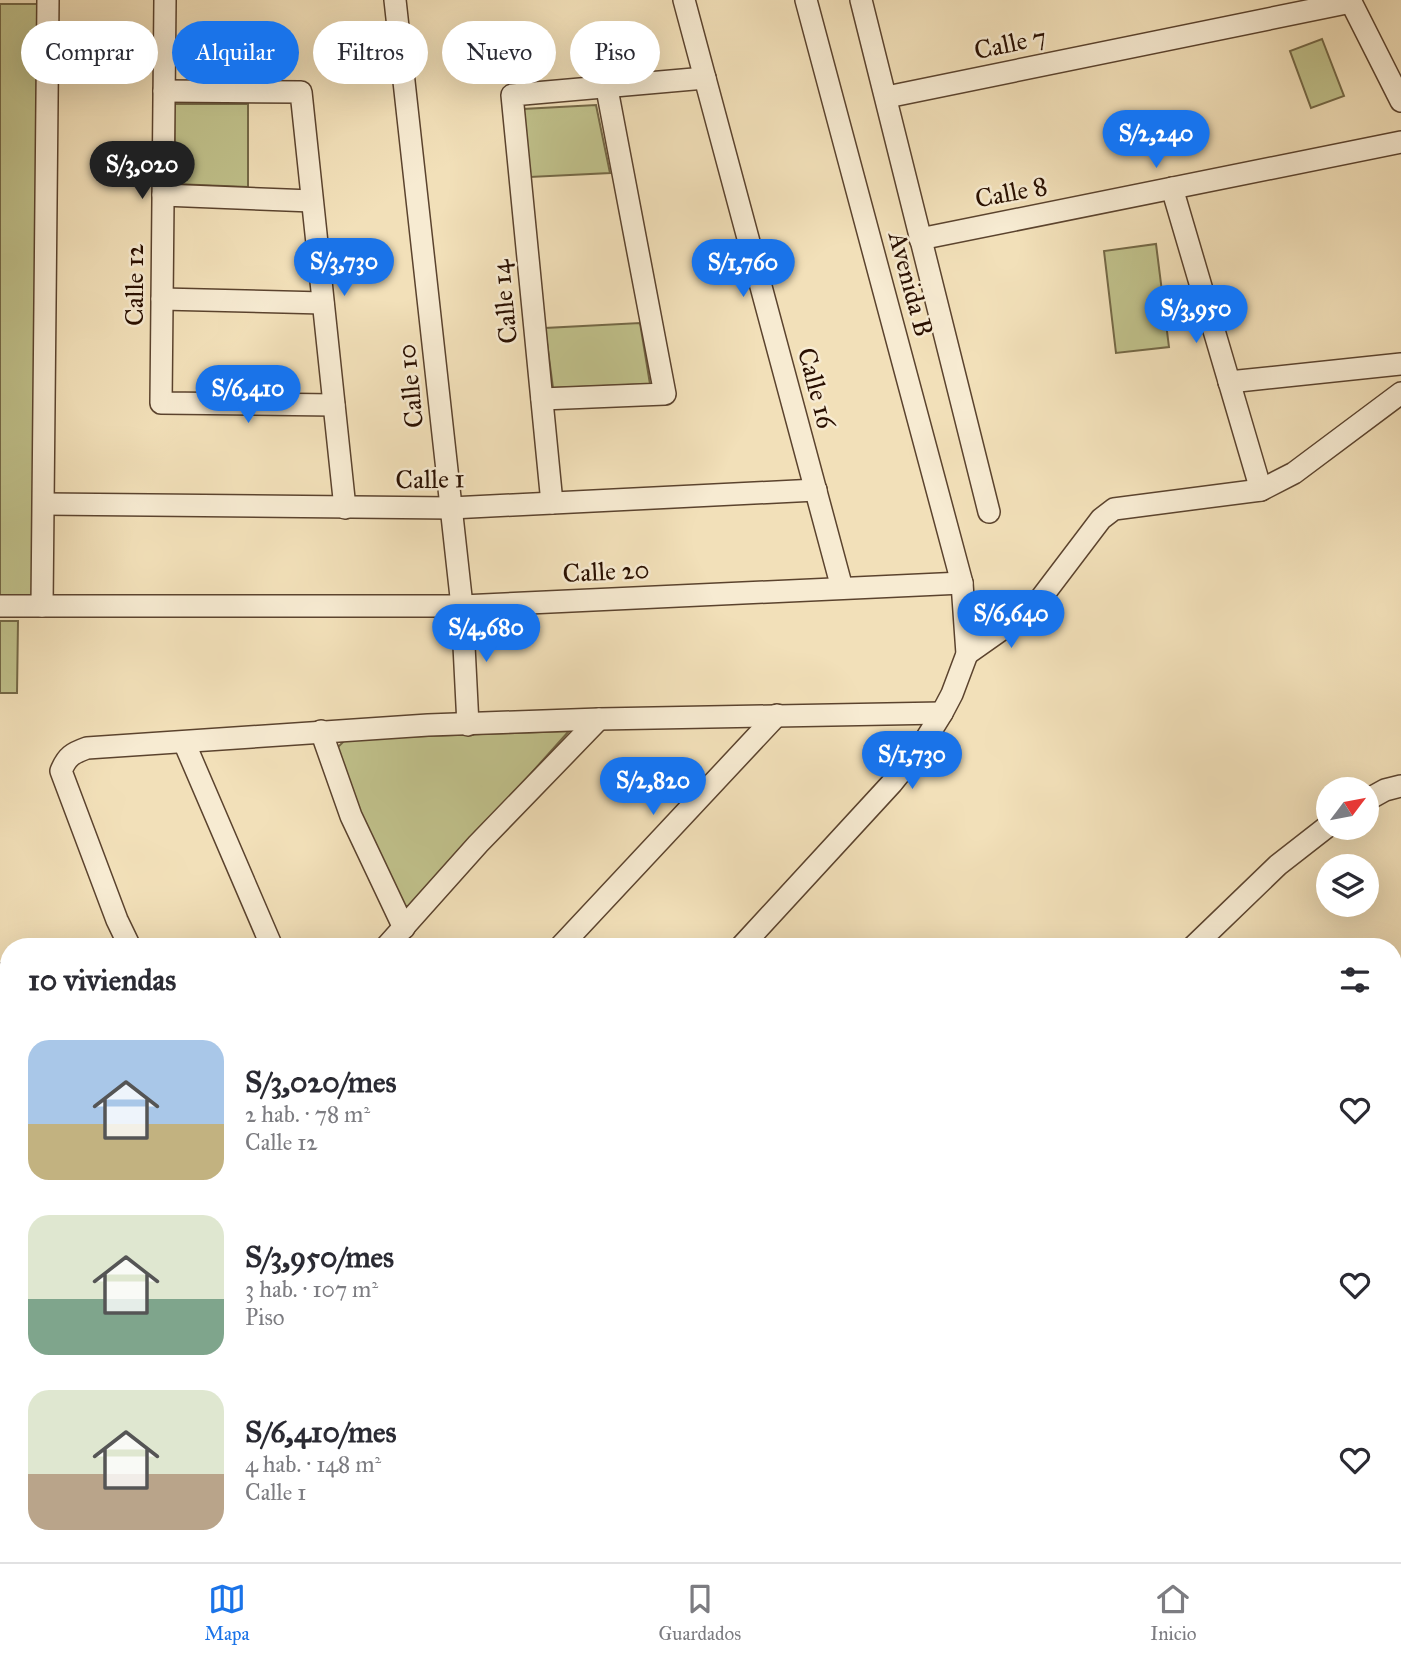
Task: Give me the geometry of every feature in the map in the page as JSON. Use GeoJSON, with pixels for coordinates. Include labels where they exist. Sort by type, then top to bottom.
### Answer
{"type":"FeatureCollection","features":[{"type":"Feature","properties":{"kind":"street"},"geometry":{"type":"LineString","coordinates":[[42,606],[48,0]]}},
{"type":"Feature","properties":{"kind":"street","name":"Calle 12"},"geometry":{"type":"LineString","coordinates":[[164,0],[162,403],[334,405]]}},
{"type":"Feature","properties":{"kind":"street","name":"Calle 10"},"geometry":{"type":"LineString","coordinates":[[395,0],[462,606],[468,725]]}},
{"type":"Feature","properties":{"kind":"street","name":"Calle 16"},"geometry":{"type":"LineString","coordinates":[[684,0],[842,588]]}},
{"type":"Feature","properties":{"kind":"street","name":"Avenida B"},"geometry":{"type":"LineString","coordinates":[[806,0],[962,583],[967,654]]}},
{"type":"Feature","properties":{"kind":"street","name":"Avenida B"},"geometry":{"type":"LineString","coordinates":[[861,0],[989,512]]}},
{"type":"Feature","properties":{"kind":"street"},"geometry":{"type":"LineString","coordinates":[[1350,1],[1401,101]]}},
{"type":"Feature","properties":{"kind":"street","name":"Calle 7"},"geometry":{"type":"LineString","coordinates":[[887,97],[1350,1]]}},
{"type":"Feature","properties":{"kind":"street"},"geometry":{"type":"LineString","coordinates":[[542,399],[665,394],[607,89],[705,78]]}},
{"type":"Feature","properties":{"kind":"street","name":"Calle 14"},"geometry":{"type":"LineString","coordinates":[[552,503],[512,95],[607,89]]}},
{"type":"Feature","properties":{"kind":"street"},"geometry":{"type":"LineString","coordinates":[[164,91],[300,92],[345,508]]}},
{"type":"Feature","properties":{"kind":"street","name":"Calle 8"},"geometry":{"type":"LineString","coordinates":[[920,239],[1401,142]]}},
{"type":"Feature","properties":{"kind":"street"},"geometry":{"type":"LineString","coordinates":[[1172,188],[1261,490]]}},
{"type":"Feature","properties":{"kind":"street"},"geometry":{"type":"LineString","coordinates":[[163,195],[312,201]]}},
{"type":"Feature","properties":{"kind":"street"},"geometry":{"type":"LineString","coordinates":[[162,299],[323,303]]}},
{"type":"Feature","properties":{"kind":"street"},"geometry":{"type":"LineString","coordinates":[[1229,382],[1401,364]]}},
{"type":"Feature","properties":{"kind":"street"},"geometry":{"type":"LineString","coordinates":[[749,938],[892,783],[920,747],[952,694],[967,654],[1029,612],[1101,519],[1114,509],[1261,490],[1294,473],[1401,393]]}},
{"type":"Feature","properties":{"kind":"street","name":"Calle 1"},"geometry":{"type":"LineString","coordinates":[[44,504],[451,508],[816,490]]}},
{"type":"Feature","properties":{"kind":"street","name":"Calle 20"},"geometry":{"type":"LineString","coordinates":[[0,606],[462,606],[962,583]]}},
{"type":"Feature","properties":{"kind":"street"},"geometry":{"type":"LineString","coordinates":[[126,938],[61,771],[65,760],[72,753],[88,747],[321,731],[599,719],[942,713]]}},
{"type":"Feature","properties":{"kind":"street"},"geometry":{"type":"LineString","coordinates":[[568,938],[777,715]]}},
{"type":"Feature","properties":{"kind":"street"},"geometry":{"type":"LineString","coordinates":[[395,938],[478,844],[599,719]]}},
{"type":"Feature","properties":{"kind":"street"},"geometry":{"type":"LineString","coordinates":[[321,731],[351,816],[404,928]]}},
{"type":"Feature","properties":{"kind":"street"},"geometry":{"type":"LineString","coordinates":[[184,742],[268,938]]}},
{"type":"Feature","properties":{"kind":"street"},"geometry":{"type":"LineString","coordinates":[[1379,793],[1401,786]]}},
{"type":"Feature","properties":{"kind":"street"},"geometry":{"type":"LineString","coordinates":[[1202,938],[1278,865],[1316,835]]}},
{"type":"Feature","properties":{"kind":"green space"},"geometry":{"type":"Polygon","coordinates":[[[0,4],[38,4],[38,21],[21,21],[21,84],[38,84],[35,595],[0,595],[0,4]]]}},
{"type":"Feature","properties":{"kind":"green space"},"geometry":{"type":"Polygon","coordinates":[[[1322,39],[1344,96],[1311,108],[1290,51],[1322,39]]]}},
{"type":"Feature","properties":{"kind":"green space"},"geometry":{"type":"Polygon","coordinates":[[[174,104],[248,104],[248,187],[175,184],[174,104]]]}},
{"type":"Feature","properties":{"kind":"green space"},"geometry":{"type":"Polygon","coordinates":[[[596,105],[610,173],[530,177],[523,109],[596,105]]]}},
{"type":"Feature","properties":{"kind":"green space"},"geometry":{"type":"Polygon","coordinates":[[[1156,244],[1169,347],[1116,353],[1104,251],[1156,244]]]}},
{"type":"Feature","properties":{"kind":"green space"},"geometry":{"type":"Polygon","coordinates":[[[640,323],[650,384],[553,388],[545,328],[640,323]]]}},
{"type":"Feature","properties":{"kind":"green space"},"geometry":{"type":"Polygon","coordinates":[[[0,621],[18,621],[17,693],[0,693],[0,621]]]}},
{"type":"Feature","properties":{"kind":"green space"},"geometry":{"type":"Polygon","coordinates":[[[569,731],[413,905],[402,907],[333,752],[346,739],[569,731]]]}}]}
